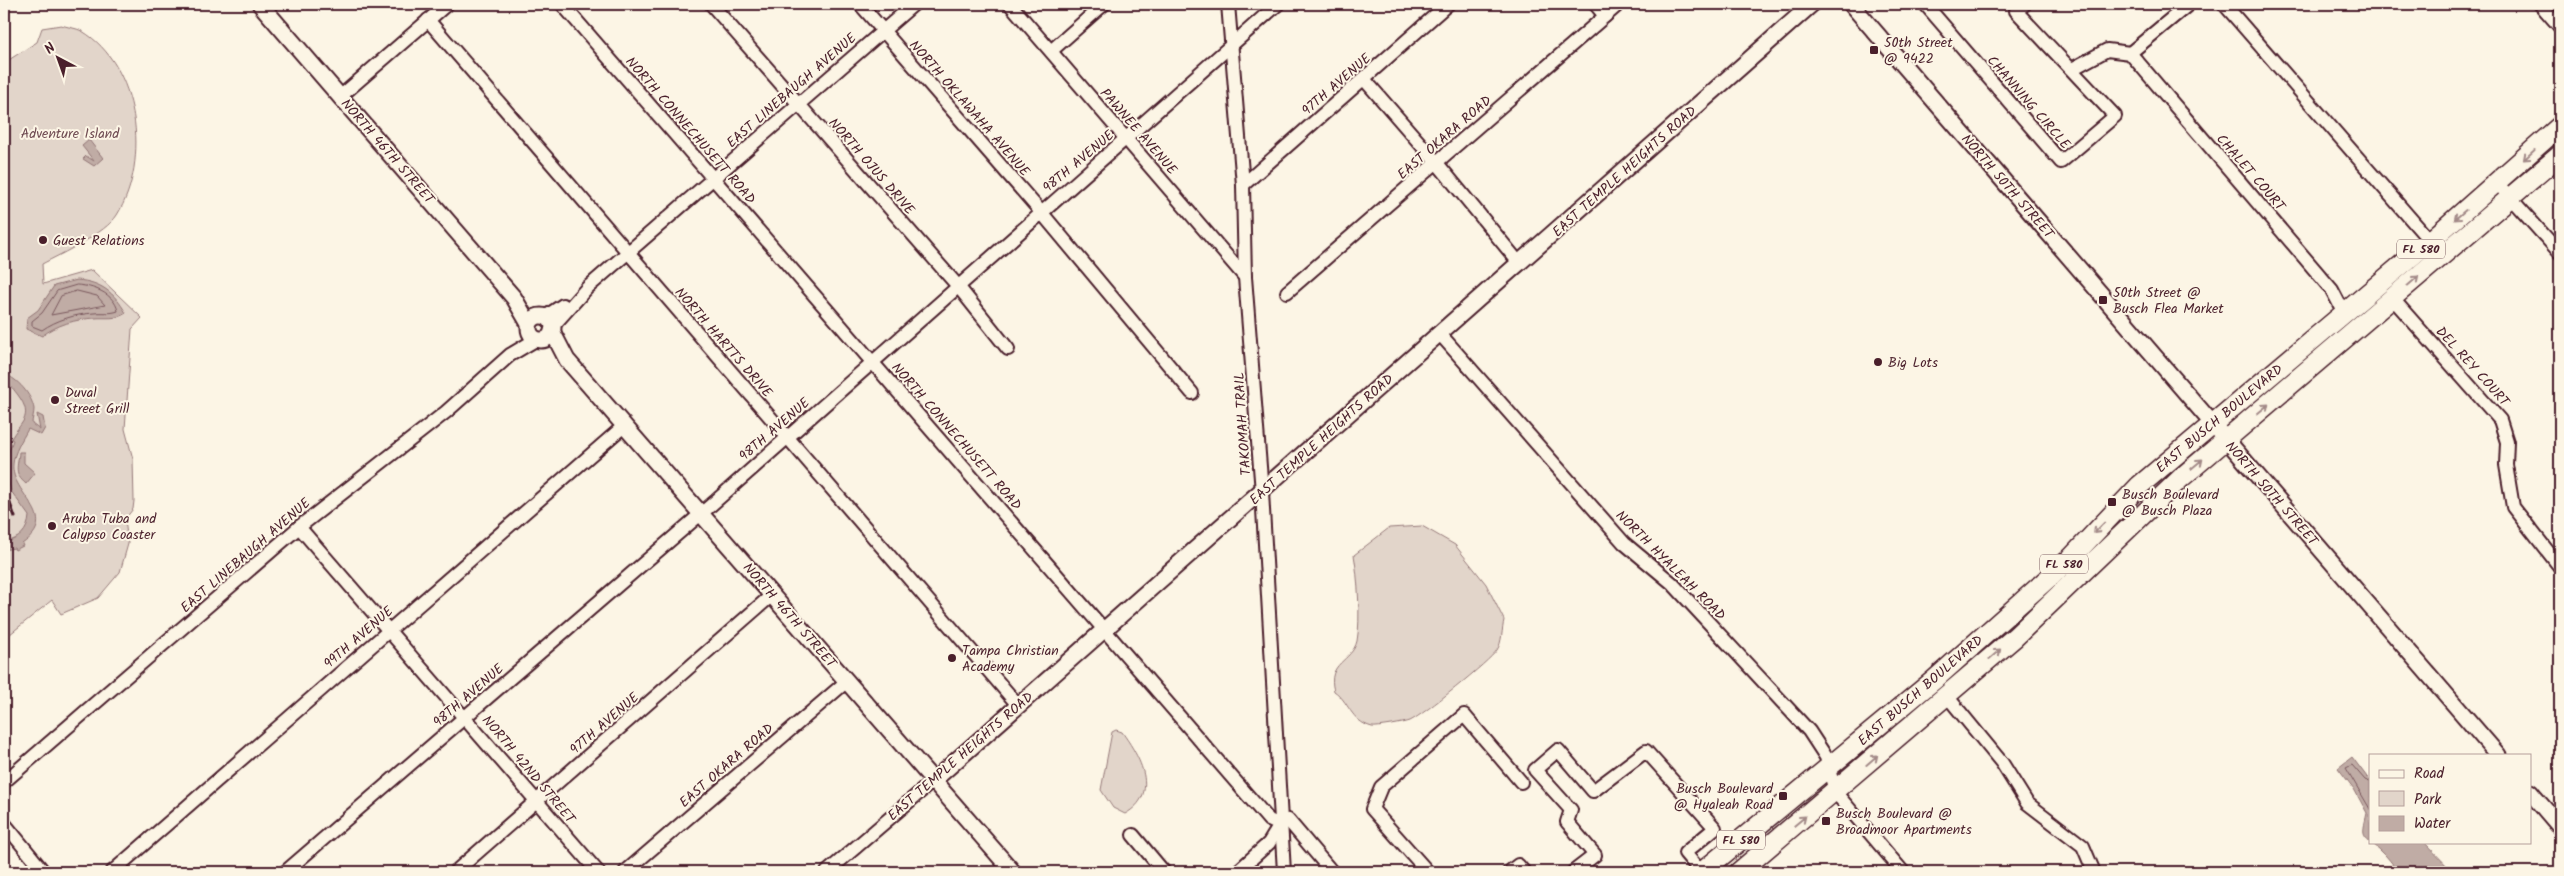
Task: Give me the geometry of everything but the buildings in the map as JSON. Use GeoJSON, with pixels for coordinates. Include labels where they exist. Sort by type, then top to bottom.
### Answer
{"type":"FeatureCollection","features":[{"type":"Feature","properties":{"kind":"main road","name":"EAST BUSCH BOULEVARD"},"geometry":{"type":"LineString","coordinates":[[1701,872],[1934,680],[2071,558],[2139,486],[2430,241],[2560,126]]}},
{"type":"Feature","properties":{"kind":"main road","name":"EAST BUSCH BOULEVARD"},"geometry":{"type":"LineString","coordinates":[[1739,872],[2015,637],[2181,478],[2560,155]]}},
{"type":"Feature","properties":{"kind":"main road"},"geometry":{"type":"LineString","coordinates":[[2015,637],[2022,618],[2056,583],[2071,558]]}},
{"type":"Feature","properties":{"kind":"street"},"geometry":{"type":"LineString","coordinates":[[341,96],[446,4]]}},
{"type":"Feature","properties":{"kind":"street","name":"NORTH CONNECHUSETT ROAD"},"geometry":{"type":"LineString","coordinates":[[562,4],[1269,820],[1280,825],[1288,820],[1332,872]]}},
{"type":"Feature","properties":{"kind":"street","name":"NORTH OJUS DRIVE"},"geometry":{"type":"LineString","coordinates":[[711,4],[957,285],[1008,349]]}},
{"type":"Feature","properties":{"kind":"street","name":"NORTH OKLAWAHA AVENUE"},"geometry":{"type":"LineString","coordinates":[[860,4],[1041,212],[1192,393]]}},
{"type":"Feature","properties":{"kind":"street","name":"EAST LINEBAUGH AVENUE"},"geometry":{"type":"LineString","coordinates":[[4,782],[299,527],[446,412],[541,328],[574,304],[576,298],[627,252],[914,4]]}},
{"type":"Feature","properties":{"kind":"street","name":"PAWNEE AVENUE"},"geometry":{"type":"LineString","coordinates":[[1010,4],[1245,277]]}},
{"type":"Feature","properties":{"kind":"street"},"geometry":{"type":"LineString","coordinates":[[1051,51],[1104,4]]}},
{"type":"Feature","properties":{"kind":"street","name":"TAKOMAH TRAIL"},"geometry":{"type":"LineString","coordinates":[[1228,4],[1243,185],[1245,277],[1262,492],[1284,872]]}},
{"type":"Feature","properties":{"kind":"street","name":"98TH AVENUE"},"geometry":{"type":"LineString","coordinates":[[285,872],[466,718],[873,362],[957,285],[1127,140],[1278,4]]}},
{"type":"Feature","properties":{"kind":"street","name":"97TH AVENUE"},"geometry":{"type":"LineString","coordinates":[[1243,185],[1448,4]]}},
{"type":"Feature","properties":{"kind":"street"},"geometry":{"type":"LineString","coordinates":[[1595,4],[1605,16]]}},
{"type":"Feature","properties":{"kind":"street","name":"EAST OKARA ROAD"},"geometry":{"type":"LineString","coordinates":[[1287,292],[1619,4]]}},
{"type":"Feature","properties":{"kind":"street","name":"EAST TEMPLE HEIGHTS ROAD"},"geometry":{"type":"LineString","coordinates":[[827,872],[1262,492],[1812,4]]}},
{"type":"Feature","properties":{"kind":"street","name":"NORTH 50TH STREET"},"geometry":{"type":"LineString","coordinates":[[1851,4],[2497,754]]}},
{"type":"Feature","properties":{"kind":"street","name":"CHANNING CIRCLE"},"geometry":{"type":"LineString","coordinates":[[1925,4],[2061,162],[2114,116],[2016,11],[2025,4]]}},
{"type":"Feature","properties":{"kind":"street"},"geometry":{"type":"LineString","coordinates":[[2072,69],[2107,50],[2130,53],[2189,4]]}},
{"type":"Feature","properties":{"kind":"street"},"geometry":{"type":"LineString","coordinates":[[2224,4],[2430,241]]}},
{"type":"Feature","properties":{"kind":"street"},"geometry":{"type":"LineString","coordinates":[[2540,4],[2560,27]]}},
{"type":"Feature","properties":{"kind":"street","name":"NORTH 46TH STREET"},"geometry":{"type":"LineString","coordinates":[[265,5],[567,360],[1012,872]]}},
{"type":"Feature","properties":{"kind":"street","name":"NORTH HARTTS DRIVE"},"geometry":{"type":"LineString","coordinates":[[428,20],[1018,705]]}},
{"type":"Feature","properties":{"kind":"street","name":"CHALET COURT"},"geometry":{"type":"LineString","coordinates":[[2130,53],[2330,286],[2344,313]]}},
{"type":"Feature","properties":{"kind":"street"},"geometry":{"type":"LineString","coordinates":[[1364,79],[1437,163],[1520,264]]}},
{"type":"Feature","properties":{"kind":"street"},"geometry":{"type":"LineString","coordinates":[[2497,183],[2560,253]]}},
{"type":"Feature","properties":{"kind":"street","name":"DEL REY COURT"},"geometry":{"type":"LineString","coordinates":[[2393,299],[2500,420],[2508,442],[2506,465],[2513,507],[2560,567]]}},
{"type":"Feature","properties":{"kind":"street","name":"NORTH HYALEAH ROAD"},"geometry":{"type":"LineString","coordinates":[[1440,334],[1624,543],[1672,584],[1809,731],[1822,750],[1830,767],[1835,792],[1903,872]]}},
{"type":"Feature","properties":{"kind":"street","name":"99TH AVENUE"},"geometry":{"type":"LineString","coordinates":[[112,872],[625,425]]}},
{"type":"Feature","properties":{"kind":"street","name":"NORTH 42ND STREET"},"geometry":{"type":"LineString","coordinates":[[299,527],[598,872]]}},
{"type":"Feature","properties":{"kind":"street","name":"97TH AVENUE"},"geometry":{"type":"LineString","coordinates":[[455,872],[772,594]]}},
{"type":"Feature","properties":{"kind":"street","name":"EAST OKARA ROAD"},"geometry":{"type":"LineString","coordinates":[[625,872],[847,681]]}},
{"type":"Feature","properties":{"kind":"street"},"geometry":{"type":"LineString","coordinates":[[1947,696],[2002,763],[2027,803],[2083,846],[2094,872]]}},
{"type":"Feature","properties":{"kind":"street"},"geometry":{"type":"LineString","coordinates":[[1428,872],[1372,809],[1381,787],[1464,715],[1521,782]]}},
{"type":"Feature","properties":{"kind":"street"},"geometry":{"type":"LineString","coordinates":[[1573,872],[1595,854],[1567,822],[1571,810],[1534,770],[1558,750],[1593,791],[1646,751],[1715,828],[1685,853],[1701,872]]}},
{"type":"Feature","properties":{"kind":"street"},"geometry":{"type":"LineString","coordinates":[[2532,794],[2560,827]]}},
{"type":"Feature","properties":{"kind":"street"},"geometry":{"type":"LineString","coordinates":[[4,823],[44,872]]}},
{"type":"Feature","properties":{"kind":"street"},"geometry":{"type":"LineString","coordinates":[[1237,872],[1269,843],[1280,825]]}},
{"type":"Feature","properties":{"kind":"street"},"geometry":{"type":"LineString","coordinates":[[1133,835],[1164,872]]}},
{"type":"Feature","properties":{"kind":"street"},"geometry":{"type":"LineString","coordinates":[[1509,872],[1518,865],[1524,872]]}},
{"type":"Feature","properties":{"kind":"green space","name":"Adventure Island"},"geometry":{"type":"Polygon","coordinates":[[[61,25],[82,31],[101,46],[116,66],[127,90],[134,116],[136,142],[134,168],[128,193],[117,215],[93,236],[42,264],[43,284],[92,270],[142,318],[132,329],[125,429],[133,459],[134,501],[133,509],[125,519],[128,544],[120,572],[98,598],[61,614],[52,600],[4,639],[4,63],[37,42],[42,28],[61,25]]]}},
{"type":"Feature","properties":{"kind":"green space"},"geometry":{"type":"Polygon","coordinates":[[[1422,526],[1455,545],[1486,584],[1504,620],[1501,640],[1499,647],[1492,656],[1470,676],[1417,717],[1403,723],[1372,727],[1354,716],[1334,691],[1332,681],[1336,668],[1350,654],[1357,641],[1359,598],[1354,555],[1389,528],[1422,526]]]}},
{"type":"Feature","properties":{"kind":"green space"},"geometry":{"type":"Polygon","coordinates":[[[1116,730],[1122,732],[1129,742],[1144,775],[1145,786],[1142,796],[1136,806],[1125,814],[1113,808],[1101,790],[1112,732],[1116,730]]]}},
{"type":"Feature","properties":{"kind":"water"},"geometry":{"type":"Polygon","coordinates":[[[89,140],[103,158],[94,166],[83,159],[86,156],[94,161],[82,146],[89,140]]]}},
{"type":"Feature","properties":{"kind":"water"},"geometry":{"type":"Polygon","coordinates":[[[77,280],[93,283],[106,289],[117,299],[126,313],[115,317],[74,321],[42,336],[26,329],[27,318],[38,310],[54,286],[77,280]]]}},
{"type":"Feature","properties":{"kind":"water"},"geometry":{"type":"Polygon","coordinates":[[[4,374],[19,383],[30,398],[34,409],[32,424],[40,430],[37,414],[43,417],[45,428],[41,435],[28,429],[15,455],[13,464],[14,475],[32,505],[37,524],[33,534],[22,544],[23,546],[15,550],[14,548],[4,550],[4,542],[22,534],[27,526],[29,516],[11,491],[5,463],[13,440],[11,439],[24,420],[25,409],[18,395],[4,382],[4,374]]]}},
{"type":"Feature","properties":{"kind":"water"},"geometry":{"type":"Polygon","coordinates":[[[19,452],[24,452],[24,463],[35,473],[26,484],[18,473],[19,452]]]}},
{"type":"Feature","properties":{"kind":"water"},"geometry":{"type":"Polygon","coordinates":[[[2352,757],[2369,780],[2369,841],[2364,835],[2367,813],[2354,789],[2338,768],[2352,757]]]}},
{"type":"Feature","properties":{"kind":"water"},"geometry":{"type":"Polygon","coordinates":[[[2373,844],[2426,844],[2453,872],[2399,872],[2373,844]]]}},
{"type":"Feature","properties":{"kind":"railway"},"geometry":{"type":"LineString","coordinates":[[4,487],[15,517]]}},
{"type":"Feature","properties":{"kind":"place","name":"50th Street @ 9422"},"geometry":{"type":"Point","coordinates":[1874,50]}},
{"type":"Feature","properties":{"kind":"place","name":"Guest Relations"},"geometry":{"type":"Point","coordinates":[43,240]}},
{"type":"Feature","properties":{"kind":"place","name":"50th Street @ Busch Flea Market"},"geometry":{"type":"Point","coordinates":[2103,300]}},
{"type":"Feature","properties":{"kind":"place","name":"Big Lots"},"geometry":{"type":"Point","coordinates":[1878,362]}},
{"type":"Feature","properties":{"kind":"place","name":"Duval Street Grill"},"geometry":{"type":"Point","coordinates":[55,400]}},
{"type":"Feature","properties":{"kind":"place","name":"Busch Boulevard @ Busch Plaza"},"geometry":{"type":"Point","coordinates":[2112,502]}},
{"type":"Feature","properties":{"kind":"place","name":"Aruba Tuba and Calypso Coaster"},"geometry":{"type":"Point","coordinates":[52,526]}},
{"type":"Feature","properties":{"kind":"place","name":"Tampa Christian Academy"},"geometry":{"type":"Point","coordinates":[952,658]}},
{"type":"Feature","properties":{"kind":"place","name":"Busch Boulevard @ Hyaleah Road"},"geometry":{"type":"Point","coordinates":[1783,796]}},
{"type":"Feature","properties":{"kind":"place","name":"Busch Boulevard @ Broadmoor Apartments"},"geometry":{"type":"Point","coordinates":[1826,821]}}]}
